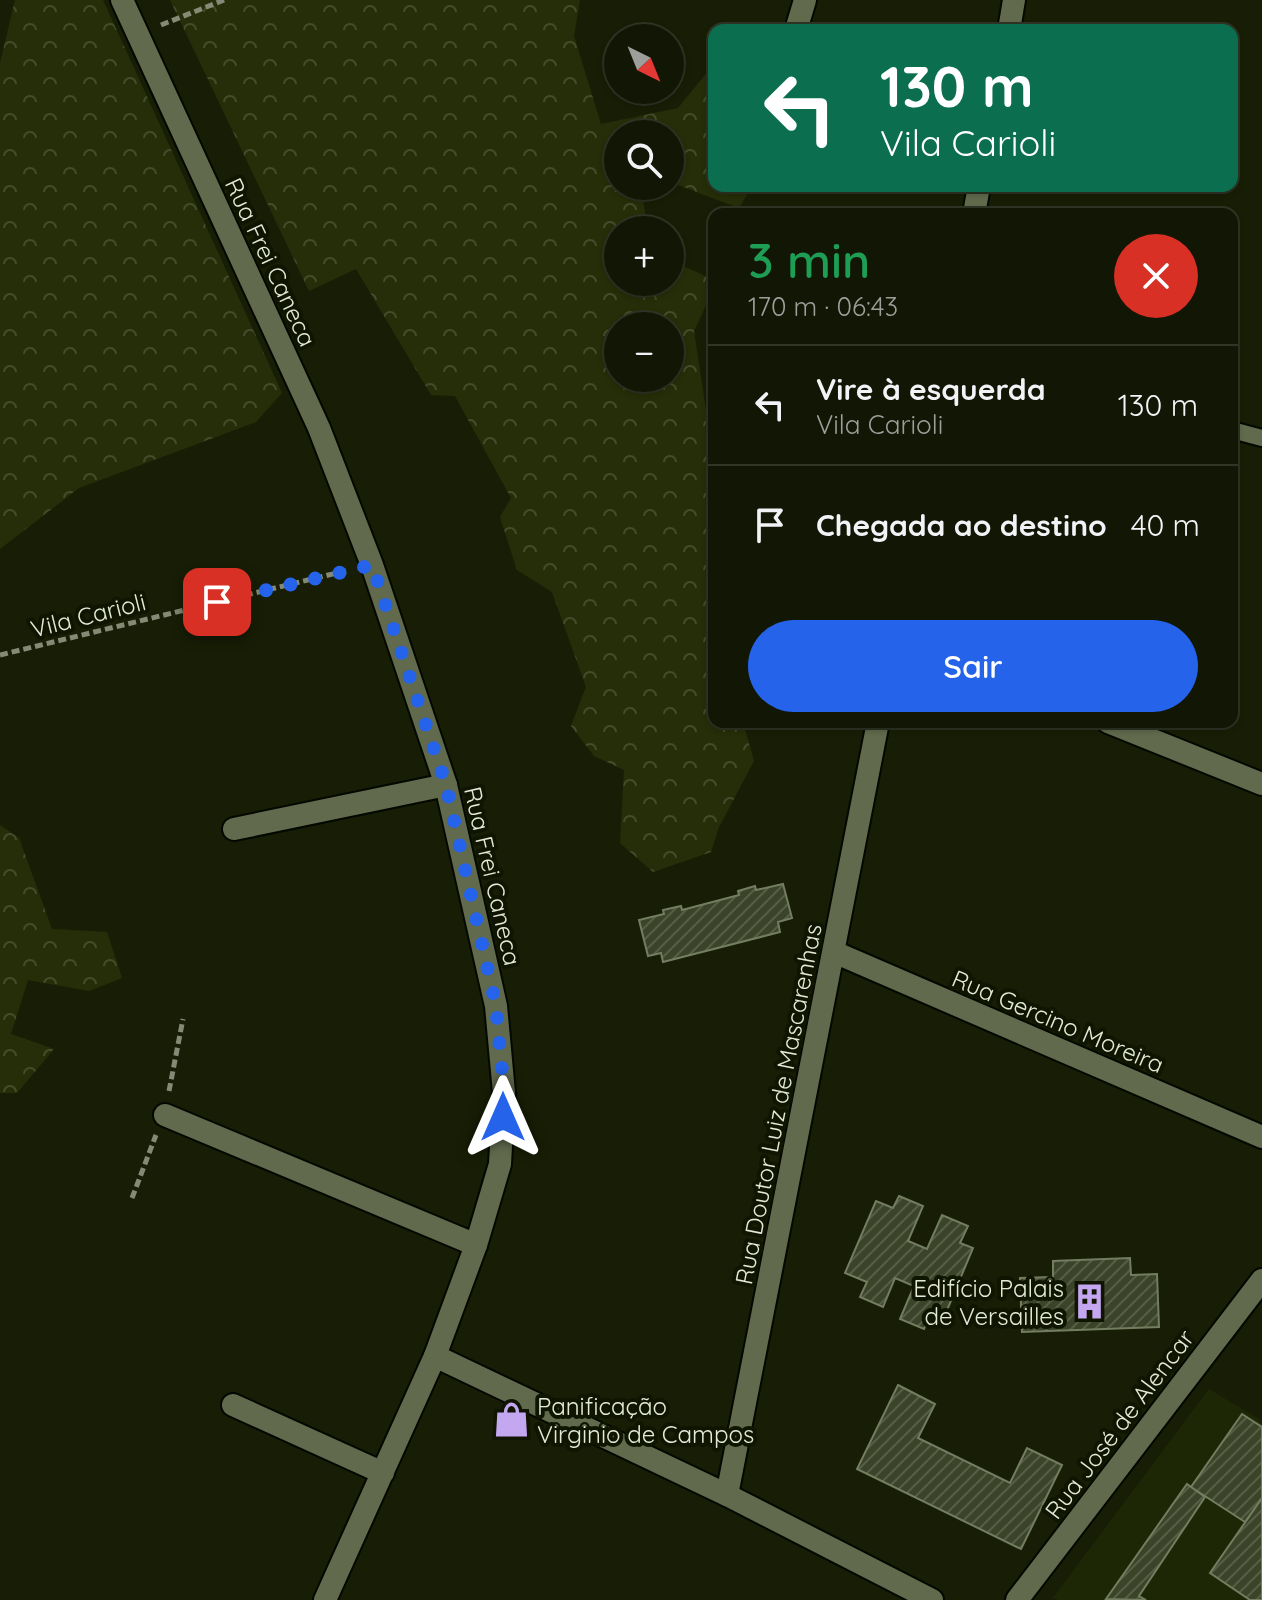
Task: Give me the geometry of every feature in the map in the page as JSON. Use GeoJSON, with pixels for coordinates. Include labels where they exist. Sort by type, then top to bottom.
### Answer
{"type":"FeatureCollection","features":[{"type":"Feature","properties":{"kind":"street","name":"Rua Frei Caneca"},"geometry":{"type":"LineString","coordinates":[[122,0],[319,428],[372,565],[446,785],[496,1006],[504,1093],[500,1164],[476,1245],[435,1356],[325,1600]]}},
{"type":"Feature","properties":{"kind":"street"},"geometry":{"type":"LineString","coordinates":[[798,24],[805,0]]}},
{"type":"Feature","properties":{"kind":"street"},"geometry":{"type":"LineString","coordinates":[[1010,24],[1014,0]]}},
{"type":"Feature","properties":{"kind":"street","name":"Rua Doutor Luiz de Mascarenhas"},"geometry":{"type":"LineString","coordinates":[[727,1495],[877,728]]}},
{"type":"Feature","properties":{"kind":"street"},"geometry":{"type":"LineString","coordinates":[[1123,728],[1262,784]]}},
{"type":"Feature","properties":{"kind":"street"},"geometry":{"type":"LineString","coordinates":[[234,829],[446,785]]}},
{"type":"Feature","properties":{"kind":"street","name":"Rua Gercino Moreira"},"geometry":{"type":"LineString","coordinates":[[834,952],[1262,1137]]}},
{"type":"Feature","properties":{"kind":"street"},"geometry":{"type":"LineString","coordinates":[[165,1115],[476,1245]]}},
{"type":"Feature","properties":{"kind":"street","name":"Rua José de Alencar"},"geometry":{"type":"LineString","coordinates":[[1017,1600],[1262,1280]]}},
{"type":"Feature","properties":{"kind":"street"},"geometry":{"type":"LineString","coordinates":[[435,1356],[727,1495],[932,1600]]}},
{"type":"Feature","properties":{"kind":"street"},"geometry":{"type":"LineString","coordinates":[[233,1405],[383,1473]]}},
{"type":"Feature","properties":{"kind":"lane"},"geometry":{"type":"LineString","coordinates":[[1238,432],[1262,438]]}},
{"type":"Feature","properties":{"kind":"path"},"geometry":{"type":"LineString","coordinates":[[137,34],[224,0]]}},
{"type":"Feature","properties":{"kind":"path","name":"Vila Carioli"},"geometry":{"type":"LineString","coordinates":[[0,655],[372,565]]}},
{"type":"Feature","properties":{"kind":"shaded area"},"geometry":{"type":"Polygon","coordinates":[[[1209,1389],[1262,1421],[1262,1600],[1053,1598],[1209,1389]]]}},
{"type":"Feature","properties":{"kind":"green space"},"geometry":{"type":"Polygon","coordinates":[[[15,0],[103,0],[282,393],[256,422],[79,488],[0,549],[0,63],[15,0]]]}},
{"type":"Feature","properties":{"kind":"green space"},"geometry":{"type":"Polygon","coordinates":[[[170,0],[580,0],[574,36],[601,124],[604,123],[604,200],[643,200],[645,216],[604,216],[604,296],[684,296],[684,266],[708,277],[708,301],[694,331],[708,423],[708,728],[745,728],[754,761],[719,827],[711,852],[653,872],[620,843],[624,770],[594,756],[571,726],[586,687],[552,592],[517,570],[500,517],[511,498],[455,396],[431,395],[356,269],[309,291],[170,0]]]}},
{"type":"Feature","properties":{"kind":"green space"},"geometry":{"type":"Polygon","coordinates":[[[708,71],[708,192],[748,192],[739,208],[684,187],[684,120],[620,120],[678,108],[708,71]]]}},
{"type":"Feature","properties":{"kind":"green space"},"geometry":{"type":"Polygon","coordinates":[[[0,825],[19,838],[52,929],[107,932],[122,978],[89,991],[28,980],[11,1034],[54,1049],[17,1093],[0,1093],[0,825]]]}},
{"type":"Feature","properties":{"kind":"building"},"geometry":{"type":"Polygon","coordinates":[[[783,884],[792,918],[778,922],[780,932],[663,962],[661,953],[648,956],[639,920],[664,914],[663,910],[681,906],[682,910],[739,895],[738,891],[755,886],[756,890],[783,884]]]}},
{"type":"Feature","properties":{"kind":"building"},"geometry":{"type":"Polygon","coordinates":[[[899,1196],[923,1206],[908,1241],[927,1249],[942,1215],[968,1226],[960,1243],[973,1248],[945,1315],[932,1310],[924,1329],[900,1319],[914,1286],[895,1278],[883,1307],[860,1297],[867,1282],[845,1273],[876,1201],[893,1208],[899,1196]]]}},
{"type":"Feature","properties":{"kind":"building","name":"Edifício Palais de Versailles"},"geometry":{"type":"Polygon","coordinates":[[[1130,1258],[1131,1275],[1157,1274],[1159,1327],[1022,1332],[1020,1278],[1053,1277],[1053,1261],[1130,1258]]]}},
{"type":"Feature","properties":{"kind":"building"},"geometry":{"type":"Polygon","coordinates":[[[898,1385],[935,1404],[918,1438],[1010,1483],[1027,1448],[1062,1465],[1021,1549],[857,1469],[898,1385]]]}},
{"type":"Feature","properties":{"kind":"building"},"geometry":{"type":"Polygon","coordinates":[[[1242,1414],[1262,1427],[1262,1498],[1245,1522],[1191,1487],[1242,1414]]]}},
{"type":"Feature","properties":{"kind":"building"},"geometry":{"type":"Polygon","coordinates":[[[1187,1484],[1205,1497],[1139,1596],[1146,1600],[1106,1599],[1187,1484]]]}},
{"type":"Feature","properties":{"kind":"building"},"geometry":{"type":"Polygon","coordinates":[[[1262,1498],[1262,1600],[1250,1600],[1210,1573],[1262,1498]]]}},
{"type":"Feature","properties":{"kind":"place","name":"Edifício Palais de Versailles"},"geometry":{"type":"Point","coordinates":[1090,1302]}},
{"type":"Feature","properties":{"kind":"place","name":"Panificação Virginio de Campos"},"geometry":{"type":"Point","coordinates":[511,1420]}},
{"type":"Feature","properties":{"kind":"route"},"geometry":{"type":"LineString","coordinates":[[217,602],[372,565],[446,785],[496,1006],[504,1093],[503,1117]]}}]}
